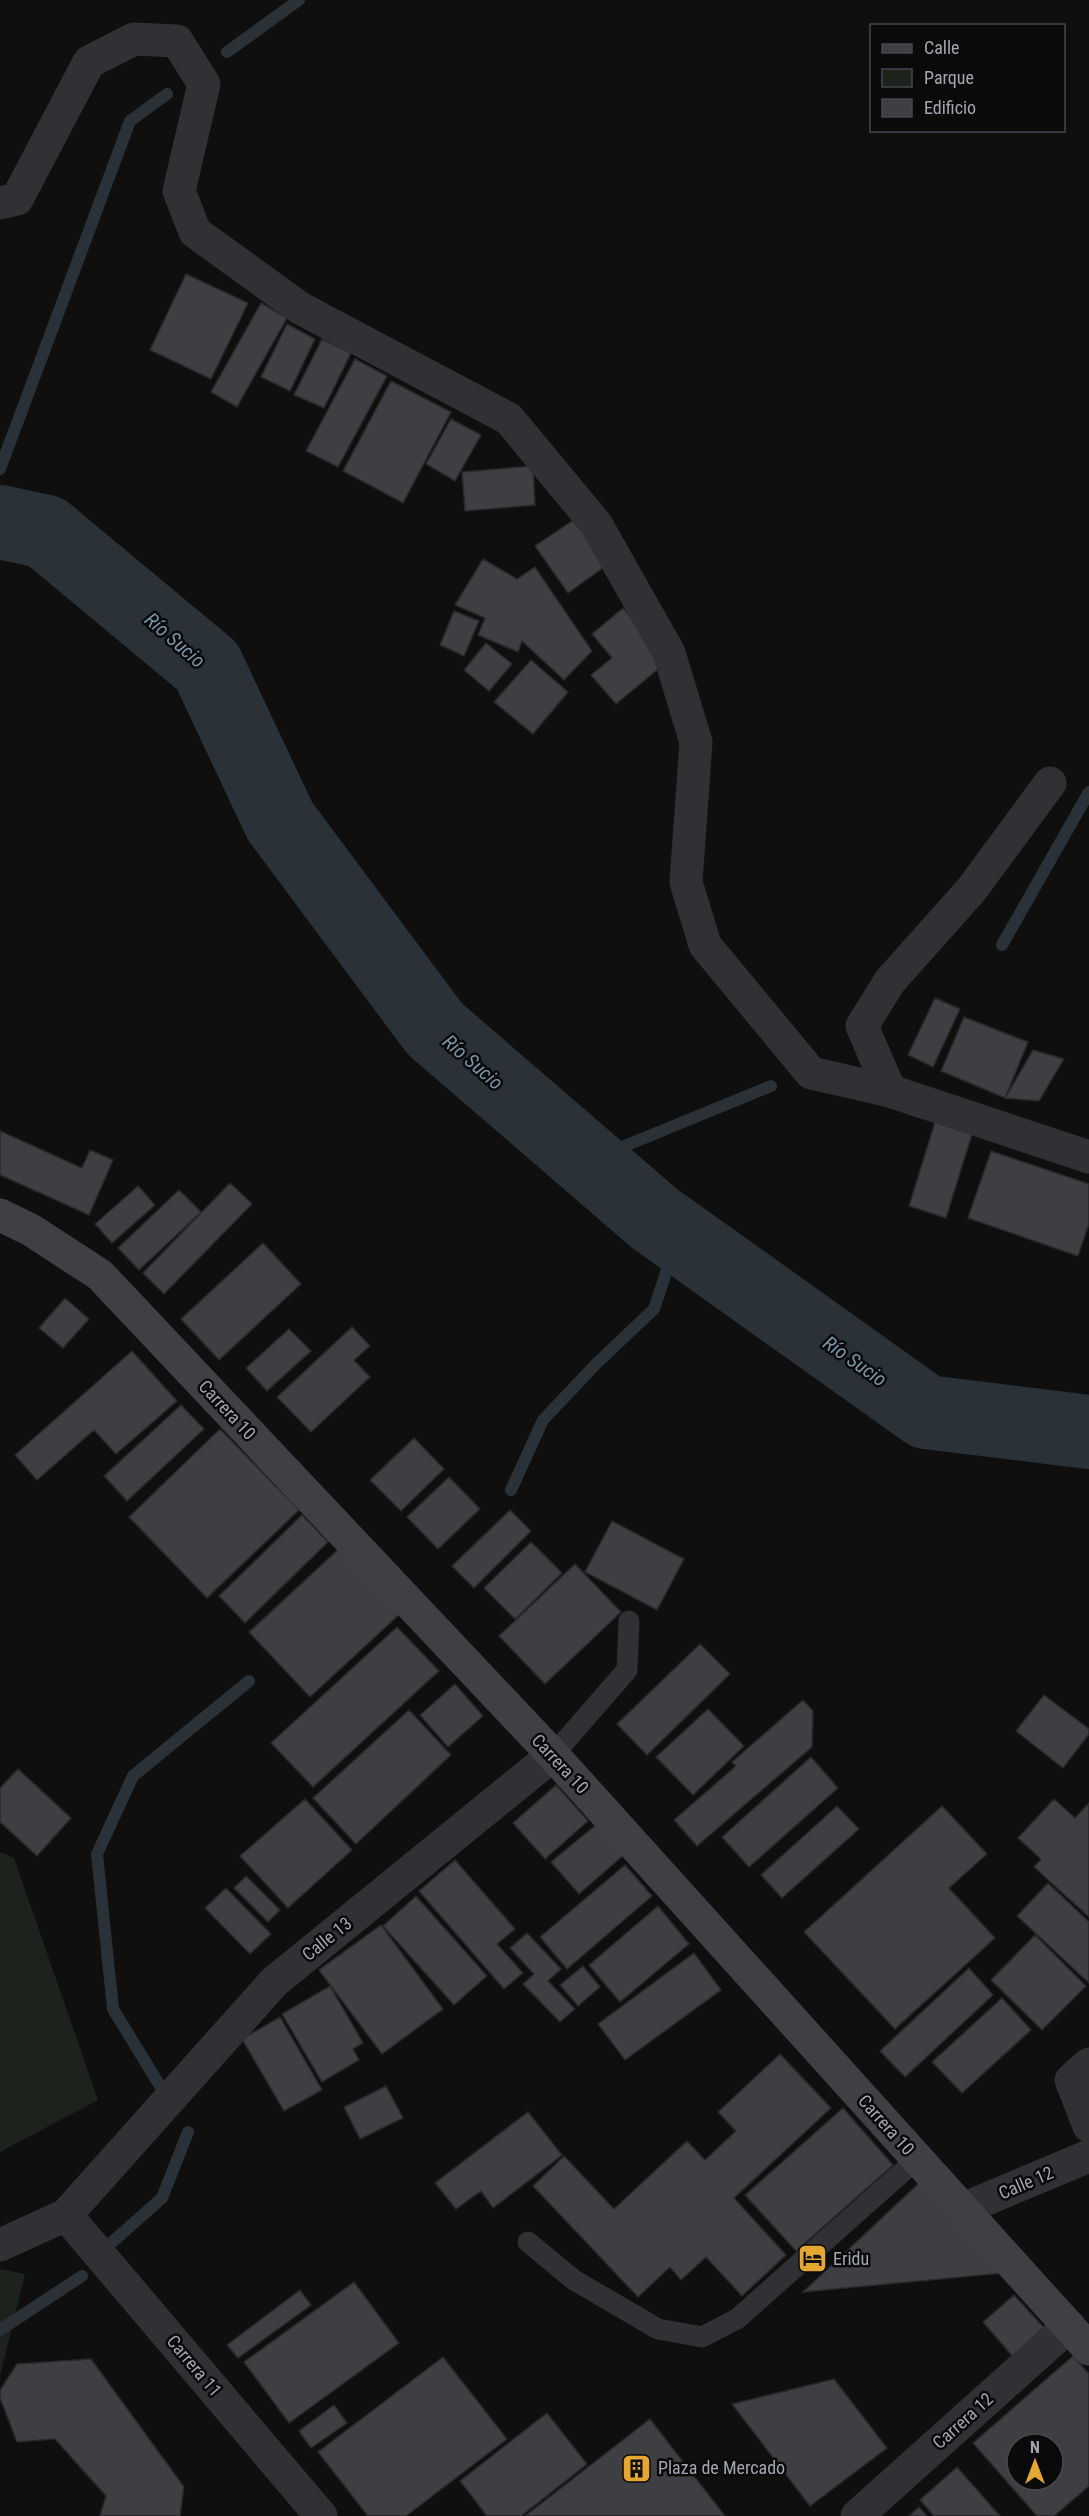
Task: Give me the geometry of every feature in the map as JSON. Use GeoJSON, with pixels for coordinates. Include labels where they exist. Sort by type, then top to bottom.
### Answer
{"type":"FeatureCollection","features":[{"type":"Feature","properties":{"kind":"main road","name":"Carrera 10"},"geometry":{"type":"LineString","coordinates":[[0,1215],[31,1230],[100,1275],[553,1755],[1079,2338]]}},
{"type":"Feature","properties":{"kind":"street"},"geometry":{"type":"LineString","coordinates":[[0,203],[17,199],[89,62],[134,39],[177,41],[204,84],[179,191],[195,232],[300,308],[509,419],[596,524],[669,653],[696,742],[686,882],[705,945],[811,1074],[890,1091],[1089,1157]]}},
{"type":"Feature","properties":{"kind":"street"},"geometry":{"type":"LineString","coordinates":[[890,1091],[862,1026],[890,981],[972,889],[1050,783]]}},
{"type":"Feature","properties":{"kind":"street","name":"Calle 13"},"geometry":{"type":"LineString","coordinates":[[0,2245],[66,2215],[274,1982],[553,1755]]}},
{"type":"Feature","properties":{"kind":"street"},"geometry":{"type":"LineString","coordinates":[[1089,2064],[1071,2080],[1089,2126]]}},
{"type":"Feature","properties":{"kind":"street","name":"Calle 12"},"geometry":{"type":"LineString","coordinates":[[963,2209],[1089,2156]]}},
{"type":"Feature","properties":{"kind":"street","name":"Carrera 11"},"geometry":{"type":"LineString","coordinates":[[66,2215],[321,2516]]}},
{"type":"Feature","properties":{"kind":"street","name":"Carrera 12"},"geometry":{"type":"LineString","coordinates":[[857,2516],[1079,2338]]}},
{"type":"Feature","properties":{"kind":"lane","name":"Calle 13"},"geometry":{"type":"LineString","coordinates":[[553,1755],[627,1670],[629,1621]]}},
{"type":"Feature","properties":{"kind":"lane"},"geometry":{"type":"LineString","coordinates":[[528,2242],[574,2280],[658,2329],[702,2337],[737,2319],[917,2159]]}},
{"type":"Feature","properties":{"kind":"green space"},"geometry":{"type":"Polygon","coordinates":[[[0,1852],[14,1858],[98,2100],[0,2152],[0,1852]]]}},
{"type":"Feature","properties":{"kind":"green space"},"geometry":{"type":"Polygon","coordinates":[[[0,2269],[25,2274],[0,2376],[0,2269]]]}},
{"type":"Feature","properties":{"kind":"building"},"geometry":{"type":"Polygon","coordinates":[[[186,274],[248,303],[211,379],[150,350],[186,274]]]}},
{"type":"Feature","properties":{"kind":"building"},"geometry":{"type":"Polygon","coordinates":[[[261,303],[287,318],[237,407],[211,392],[261,303]]]}},
{"type":"Feature","properties":{"kind":"building"},"geometry":{"type":"Polygon","coordinates":[[[287,324],[315,339],[290,391],[261,377],[287,324]]]}},
{"type":"Feature","properties":{"kind":"building"},"geometry":{"type":"Polygon","coordinates":[[[322,339],[351,353],[324,408],[294,395],[322,339]]]}},
{"type":"Feature","properties":{"kind":"building"},"geometry":{"type":"Polygon","coordinates":[[[355,359],[387,376],[338,467],[306,451],[355,359]]]}},
{"type":"Feature","properties":{"kind":"building"},"geometry":{"type":"Polygon","coordinates":[[[391,381],[451,412],[403,503],[343,471],[391,381]]]}},
{"type":"Feature","properties":{"kind":"building"},"geometry":{"type":"Polygon","coordinates":[[[451,419],[481,435],[455,481],[426,464],[451,419]]]}},
{"type":"Feature","properties":{"kind":"building"},"geometry":{"type":"Polygon","coordinates":[[[533,466],[535,505],[465,511],[462,472],[533,466]]]}},
{"type":"Feature","properties":{"kind":"building"},"geometry":{"type":"Polygon","coordinates":[[[575,519],[607,565],[568,593],[535,546],[575,519]]]}},
{"type":"Feature","properties":{"kind":"building"},"geometry":{"type":"Polygon","coordinates":[[[483,559],[517,579],[535,567],[592,651],[564,680],[522,641],[518,652],[478,635],[485,618],[455,605],[483,559]]]}},
{"type":"Feature","properties":{"kind":"building"},"geometry":{"type":"Polygon","coordinates":[[[623,608],[668,661],[616,704],[591,675],[612,658],[592,634],[623,608]]]}},
{"type":"Feature","properties":{"kind":"building"},"geometry":{"type":"Polygon","coordinates":[[[454,611],[479,621],[464,656],[440,645],[454,611]]]}},
{"type":"Feature","properties":{"kind":"building"},"geometry":{"type":"Polygon","coordinates":[[[486,643],[512,664],[489,691],[464,670],[486,643]]]}},
{"type":"Feature","properties":{"kind":"building"},"geometry":{"type":"Polygon","coordinates":[[[531,660],[568,692],[533,734],[494,702],[531,660]]]}},
{"type":"Feature","properties":{"kind":"building"},"geometry":{"type":"Polygon","coordinates":[[[935,998],[960,1009],[933,1067],[908,1055],[935,998]]]}},
{"type":"Feature","properties":{"kind":"building"},"geometry":{"type":"Polygon","coordinates":[[[964,1017],[1028,1042],[1005,1098],[941,1071],[964,1017]]]}},
{"type":"Feature","properties":{"kind":"building"},"geometry":{"type":"Polygon","coordinates":[[[1033,1050],[1064,1059],[1039,1101],[1005,1098],[1033,1050]]]}},
{"type":"Feature","properties":{"kind":"building"},"geometry":{"type":"Polygon","coordinates":[[[936,1119],[973,1131],[946,1218],[909,1206],[936,1119]]]}},
{"type":"Feature","properties":{"kind":"building"},"geometry":{"type":"Polygon","coordinates":[[[0,1131],[82,1168],[90,1150],[113,1160],[89,1215],[0,1175],[0,1131]]]}},
{"type":"Feature","properties":{"kind":"building"},"geometry":{"type":"Polygon","coordinates":[[[991,1151],[1089,1184],[1089,1224],[1078,1256],[968,1218],[991,1151]]]}},
{"type":"Feature","properties":{"kind":"building"},"geometry":{"type":"Polygon","coordinates":[[[230,1183],[252,1204],[164,1294],[143,1273],[230,1183]]]}},
{"type":"Feature","properties":{"kind":"building"},"geometry":{"type":"Polygon","coordinates":[[[138,1186],[155,1205],[112,1243],[95,1224],[138,1186]]]}},
{"type":"Feature","properties":{"kind":"building"},"geometry":{"type":"Polygon","coordinates":[[[179,1190],[201,1212],[139,1270],[118,1248],[179,1190]]]}},
{"type":"Feature","properties":{"kind":"building"},"geometry":{"type":"Polygon","coordinates":[[[263,1243],[301,1284],[219,1360],[181,1319],[263,1243]]]}},
{"type":"Feature","properties":{"kind":"building"},"geometry":{"type":"Polygon","coordinates":[[[65,1298],[89,1319],[63,1348],[39,1328],[65,1298]]]}},
{"type":"Feature","properties":{"kind":"building"},"geometry":{"type":"Polygon","coordinates":[[[352,1327],[370,1346],[354,1360],[370,1377],[311,1432],[277,1397],[352,1327]]]}},
{"type":"Feature","properties":{"kind":"building"},"geometry":{"type":"Polygon","coordinates":[[[289,1329],[311,1351],[267,1391],[246,1368],[289,1329]]]}},
{"type":"Feature","properties":{"kind":"building"},"geometry":{"type":"Polygon","coordinates":[[[132,1351],[177,1401],[116,1454],[94,1430],[37,1480],[15,1455],[132,1351]]]}},
{"type":"Feature","properties":{"kind":"building"},"geometry":{"type":"Polygon","coordinates":[[[181,1405],[204,1429],[127,1501],[104,1476],[181,1405]]]}},
{"type":"Feature","properties":{"kind":"building"},"geometry":{"type":"Polygon","coordinates":[[[220,1429],[299,1510],[207,1598],[129,1517],[220,1429]]]}},
{"type":"Feature","properties":{"kind":"building"},"geometry":{"type":"Polygon","coordinates":[[[414,1438],[444,1469],[401,1511],[370,1480],[414,1438]]]}},
{"type":"Feature","properties":{"kind":"building"},"geometry":{"type":"Polygon","coordinates":[[[449,1477],[480,1509],[438,1549],[407,1517],[449,1477]]]}},
{"type":"Feature","properties":{"kind":"building"},"geometry":{"type":"Polygon","coordinates":[[[510,1510],[531,1531],[474,1588],[452,1566],[510,1510]]]}},
{"type":"Feature","properties":{"kind":"building"},"geometry":{"type":"Polygon","coordinates":[[[302,1515],[328,1542],[245,1623],[219,1596],[302,1515]]]}},
{"type":"Feature","properties":{"kind":"building"},"geometry":{"type":"Polygon","coordinates":[[[612,1521],[684,1559],[657,1610],[585,1572],[612,1521]]]}},
{"type":"Feature","properties":{"kind":"building"},"geometry":{"type":"Polygon","coordinates":[[[531,1542],[562,1573],[515,1619],[484,1588],[531,1542]]]}},
{"type":"Feature","properties":{"kind":"building"},"geometry":{"type":"Polygon","coordinates":[[[342,1546],[403,1611],[310,1697],[249,1632],[342,1546]]]}},
{"type":"Feature","properties":{"kind":"building"},"geometry":{"type":"Polygon","coordinates":[[[575,1564],[621,1612],[545,1684],[499,1636],[575,1564]]]}},
{"type":"Feature","properties":{"kind":"building"},"geometry":{"type":"Polygon","coordinates":[[[397,1627],[439,1671],[313,1787],[271,1743],[397,1627]]]}},
{"type":"Feature","properties":{"kind":"building"},"geometry":{"type":"Polygon","coordinates":[[[700,1644],[730,1674],[647,1755],[617,1724],[700,1644]]]}},
{"type":"Feature","properties":{"kind":"building"},"geometry":{"type":"Polygon","coordinates":[[[455,1684],[483,1716],[448,1747],[420,1715],[455,1684]]]}},
{"type":"Feature","properties":{"kind":"building"},"geometry":{"type":"Polygon","coordinates":[[[1044,1695],[1089,1729],[1089,1734],[1063,1768],[1016,1731],[1044,1695]]]}},
{"type":"Feature","properties":{"kind":"building"},"geometry":{"type":"Polygon","coordinates":[[[803,1700],[813,1711],[812,1747],[697,1846],[674,1820],[736,1766],[732,1762],[803,1700]]]}},
{"type":"Feature","properties":{"kind":"building"},"geometry":{"type":"Polygon","coordinates":[[[708,1709],[744,1746],[693,1795],[656,1757],[708,1709]]]}},
{"type":"Feature","properties":{"kind":"building"},"geometry":{"type":"Polygon","coordinates":[[[409,1710],[451,1755],[356,1844],[313,1798],[409,1710]]]}},
{"type":"Feature","properties":{"kind":"building"},"geometry":{"type":"Polygon","coordinates":[[[811,1757],[838,1788],[749,1867],[722,1837],[811,1757]]]}},
{"type":"Feature","properties":{"kind":"building"},"geometry":{"type":"Polygon","coordinates":[[[18,1769],[71,1818],[37,1856],[0,1822],[0,1788],[18,1769]]]}},
{"type":"Feature","properties":{"kind":"building"},"geometry":{"type":"Polygon","coordinates":[[[556,1785],[588,1821],[545,1859],[513,1823],[556,1785]]]}},
{"type":"Feature","properties":{"kind":"building"},"geometry":{"type":"Polygon","coordinates":[[[305,1799],[352,1850],[288,1908],[240,1856],[305,1799]]]}},
{"type":"Feature","properties":{"kind":"building"},"geometry":{"type":"Polygon","coordinates":[[[1054,1799],[1075,1818],[1089,1803],[1089,1917],[1034,1867],[1041,1859],[1018,1838],[1054,1799]]]}},
{"type":"Feature","properties":{"kind":"building"},"geometry":{"type":"Polygon","coordinates":[[[837,1806],[859,1829],[782,1898],[761,1875],[837,1806]]]}},
{"type":"Feature","properties":{"kind":"building"},"geometry":{"type":"Polygon","coordinates":[[[942,1806],[987,1854],[949,1888],[995,1938],[895,2029],[804,1932],[942,1806]]]}},
{"type":"Feature","properties":{"kind":"building"},"geometry":{"type":"Polygon","coordinates":[[[598,1823],[625,1854],[579,1894],[551,1862],[598,1823]]]}},
{"type":"Feature","properties":{"kind":"building"},"geometry":{"type":"Polygon","coordinates":[[[455,1860],[515,1929],[497,1944],[523,1973],[504,1989],[419,1891],[455,1860]]]}},
{"type":"Feature","properties":{"kind":"building"},"geometry":{"type":"Polygon","coordinates":[[[625,1865],[652,1896],[567,1969],[540,1937],[625,1865]]]}},
{"type":"Feature","properties":{"kind":"building"},"geometry":{"type":"Polygon","coordinates":[[[246,1876],[280,1910],[268,1922],[234,1888],[246,1876]]]}},
{"type":"Feature","properties":{"kind":"building"},"geometry":{"type":"Polygon","coordinates":[[[1048,1883],[1089,1922],[1089,1983],[1017,1916],[1048,1883]]]}},
{"type":"Feature","properties":{"kind":"building"},"geometry":{"type":"Polygon","coordinates":[[[226,1888],[271,1934],[250,1954],[205,1908],[226,1888]]]}},
{"type":"Feature","properties":{"kind":"building"},"geometry":{"type":"Polygon","coordinates":[[[416,1896],[487,1976],[454,2005],[383,1926],[416,1896]]]}},
{"type":"Feature","properties":{"kind":"building"},"geometry":{"type":"Polygon","coordinates":[[[658,1906],[689,1944],[620,2002],[589,1965],[658,1906]]]}},
{"type":"Feature","properties":{"kind":"building"},"geometry":{"type":"Polygon","coordinates":[[[381,1925],[443,2009],[382,2054],[319,1970],[381,1925]]]}},
{"type":"Feature","properties":{"kind":"building"},"geometry":{"type":"Polygon","coordinates":[[[527,1933],[561,1969],[548,1981],[575,2009],[560,2022],[523,1984],[534,1974],[510,1948],[527,1933]]]}},
{"type":"Feature","properties":{"kind":"building"},"geometry":{"type":"Polygon","coordinates":[[[1035,1935],[1086,1986],[1042,2030],[991,1980],[1035,1935]]]}},
{"type":"Feature","properties":{"kind":"building"},"geometry":{"type":"Polygon","coordinates":[[[694,1953],[721,1990],[625,2060],[598,2024],[694,1953]]]}},
{"type":"Feature","properties":{"kind":"building"},"geometry":{"type":"Polygon","coordinates":[[[583,1966],[600,1987],[578,2006],[560,1985],[583,1966]]]}},
{"type":"Feature","properties":{"kind":"building"},"geometry":{"type":"Polygon","coordinates":[[[969,1968],[993,1995],[905,2077],[880,2051],[969,1968]]]}},
{"type":"Feature","properties":{"kind":"building"},"geometry":{"type":"Polygon","coordinates":[[[330,1986],[363,2043],[353,2049],[359,2060],[322,2082],[282,2014],[330,1986]]]}},
{"type":"Feature","properties":{"kind":"building"},"geometry":{"type":"Polygon","coordinates":[[[1002,1998],[1031,2030],[962,2093],[932,2062],[1002,1998]]]}},
{"type":"Feature","properties":{"kind":"building"},"geometry":{"type":"Polygon","coordinates":[[[280,2017],[322,2090],[284,2111],[242,2039],[280,2017]]]}},
{"type":"Feature","properties":{"kind":"building"},"geometry":{"type":"Polygon","coordinates":[[[780,2054],[831,2108],[734,2198],[786,2255],[742,2296],[706,2257],[681,2280],[670,2267],[638,2297],[533,2186],[564,2156],[614,2209],[687,2141],[705,2160],[736,2131],[718,2112],[780,2054]]]}},
{"type":"Feature","properties":{"kind":"building"},"geometry":{"type":"Polygon","coordinates":[[[386,2086],[403,2118],[360,2139],[344,2107],[386,2086]]]}},
{"type":"Feature","properties":{"kind":"building"},"geometry":{"type":"Polygon","coordinates":[[[843,2108],[893,2165],[796,2251],[745,2195],[843,2108]]]}},
{"type":"Feature","properties":{"kind":"building"},"geometry":{"type":"Polygon","coordinates":[[[528,2112],[562,2155],[493,2208],[481,2191],[456,2209],[435,2183],[528,2112]]]}},
{"type":"Feature","properties":{"kind":"building"},"geometry":{"type":"Polygon","coordinates":[[[919,2183],[1004,2273],[803,2292],[919,2183]]]}},
{"type":"Feature","properties":{"kind":"building"},"geometry":{"type":"Polygon","coordinates":[[[354,2282],[399,2343],[289,2423],[244,2362],[354,2282]]]}},
{"type":"Feature","properties":{"kind":"building"},"geometry":{"type":"Polygon","coordinates":[[[300,2290],[311,2305],[238,2358],[227,2345],[300,2290]]]}},
{"type":"Feature","properties":{"kind":"building"},"geometry":{"type":"Polygon","coordinates":[[[1014,2295],[1046,2330],[1014,2358],[983,2322],[1014,2295]]]}},
{"type":"Feature","properties":{"kind":"building"},"geometry":{"type":"Polygon","coordinates":[[[1073,2356],[1089,2374],[1089,2486],[1054,2516],[1037,2516],[1016,2492],[1065,2492],[1065,2432],[1005,2432],[1005,2480],[973,2443],[1073,2356]]]}},
{"type":"Feature","properties":{"kind":"building"},"geometry":{"type":"Polygon","coordinates":[[[443,2357],[507,2439],[406,2516],[368,2516],[318,2452],[443,2357]]]}},
{"type":"Feature","properties":{"kind":"building"},"geometry":{"type":"Polygon","coordinates":[[[91,2359],[184,2487],[180,2516],[100,2516],[106,2496],[55,2439],[17,2442],[0,2398],[0,2390],[17,2364],[91,2359]]]}},
{"type":"Feature","properties":{"kind":"building"},"geometry":{"type":"Polygon","coordinates":[[[834,2379],[887,2448],[810,2506],[732,2404],[834,2379]]]}},
{"type":"Feature","properties":{"kind":"building"},"geometry":{"type":"Polygon","coordinates":[[[334,2405],[347,2423],[311,2448],[299,2431],[334,2405]]]}},
{"type":"Feature","properties":{"kind":"building"},"geometry":{"type":"Polygon","coordinates":[[[547,2413],[587,2464],[521,2516],[487,2516],[460,2481],[547,2413]]]}},
{"type":"Feature","properties":{"kind":"building","name":"Plaza de Mercado"},"geometry":{"type":"Polygon","coordinates":[[[650,2419],[725,2516],[525,2516],[650,2419]]]}},
{"type":"Feature","properties":{"kind":"building"},"geometry":{"type":"Polygon","coordinates":[[[957,2467],[1000,2516],[934,2516],[920,2500],[957,2467]]]}},
{"type":"Feature","properties":{"kind":"building"},"geometry":{"type":"Polygon","coordinates":[[[919,2507],[927,2516],[909,2516],[919,2507]]]}},
{"type":"Feature","properties":{"kind":"waterway"},"geometry":{"type":"LineString","coordinates":[[227,52],[299,0]]}},
{"type":"Feature","properties":{"kind":"waterway"},"geometry":{"type":"LineString","coordinates":[[0,469],[130,121],[167,94]]}},
{"type":"Feature","properties":{"kind":"waterway","name":"Río Sucio"},"geometry":{"type":"LineString","coordinates":[[0,522],[46,532],[207,666],[280,821],[435,1029],[654,1218],[926,1412],[1089,1432]]}},
{"type":"Feature","properties":{"kind":"waterway"},"geometry":{"type":"LineString","coordinates":[[1002,945],[1089,792]]}},
{"type":"Feature","properties":{"kind":"waterway"},"geometry":{"type":"LineString","coordinates":[[588,1161],[771,1086]]}},
{"type":"Feature","properties":{"kind":"waterway"},"geometry":{"type":"LineString","coordinates":[[511,1490],[543,1420],[596,1364],[654,1309],[667,1270],[667,1228]]}},
{"type":"Feature","properties":{"kind":"waterway"},"geometry":{"type":"LineString","coordinates":[[162,2089],[113,2009],[97,1854],[133,1776],[249,1681]]}},
{"type":"Feature","properties":{"kind":"waterway"},"geometry":{"type":"LineString","coordinates":[[110,2244],[162,2198],[188,2132]]}},
{"type":"Feature","properties":{"kind":"waterway"},"geometry":{"type":"LineString","coordinates":[[0,2330],[82,2276]]}},
{"type":"Feature","properties":{"kind":"place","name":"Eridu"},"geometry":{"type":"Point","coordinates":[812,2259]}},
{"type":"Feature","properties":{"kind":"place","name":"Plaza de Mercado"},"geometry":{"type":"Point","coordinates":[637,2468]}}]}
